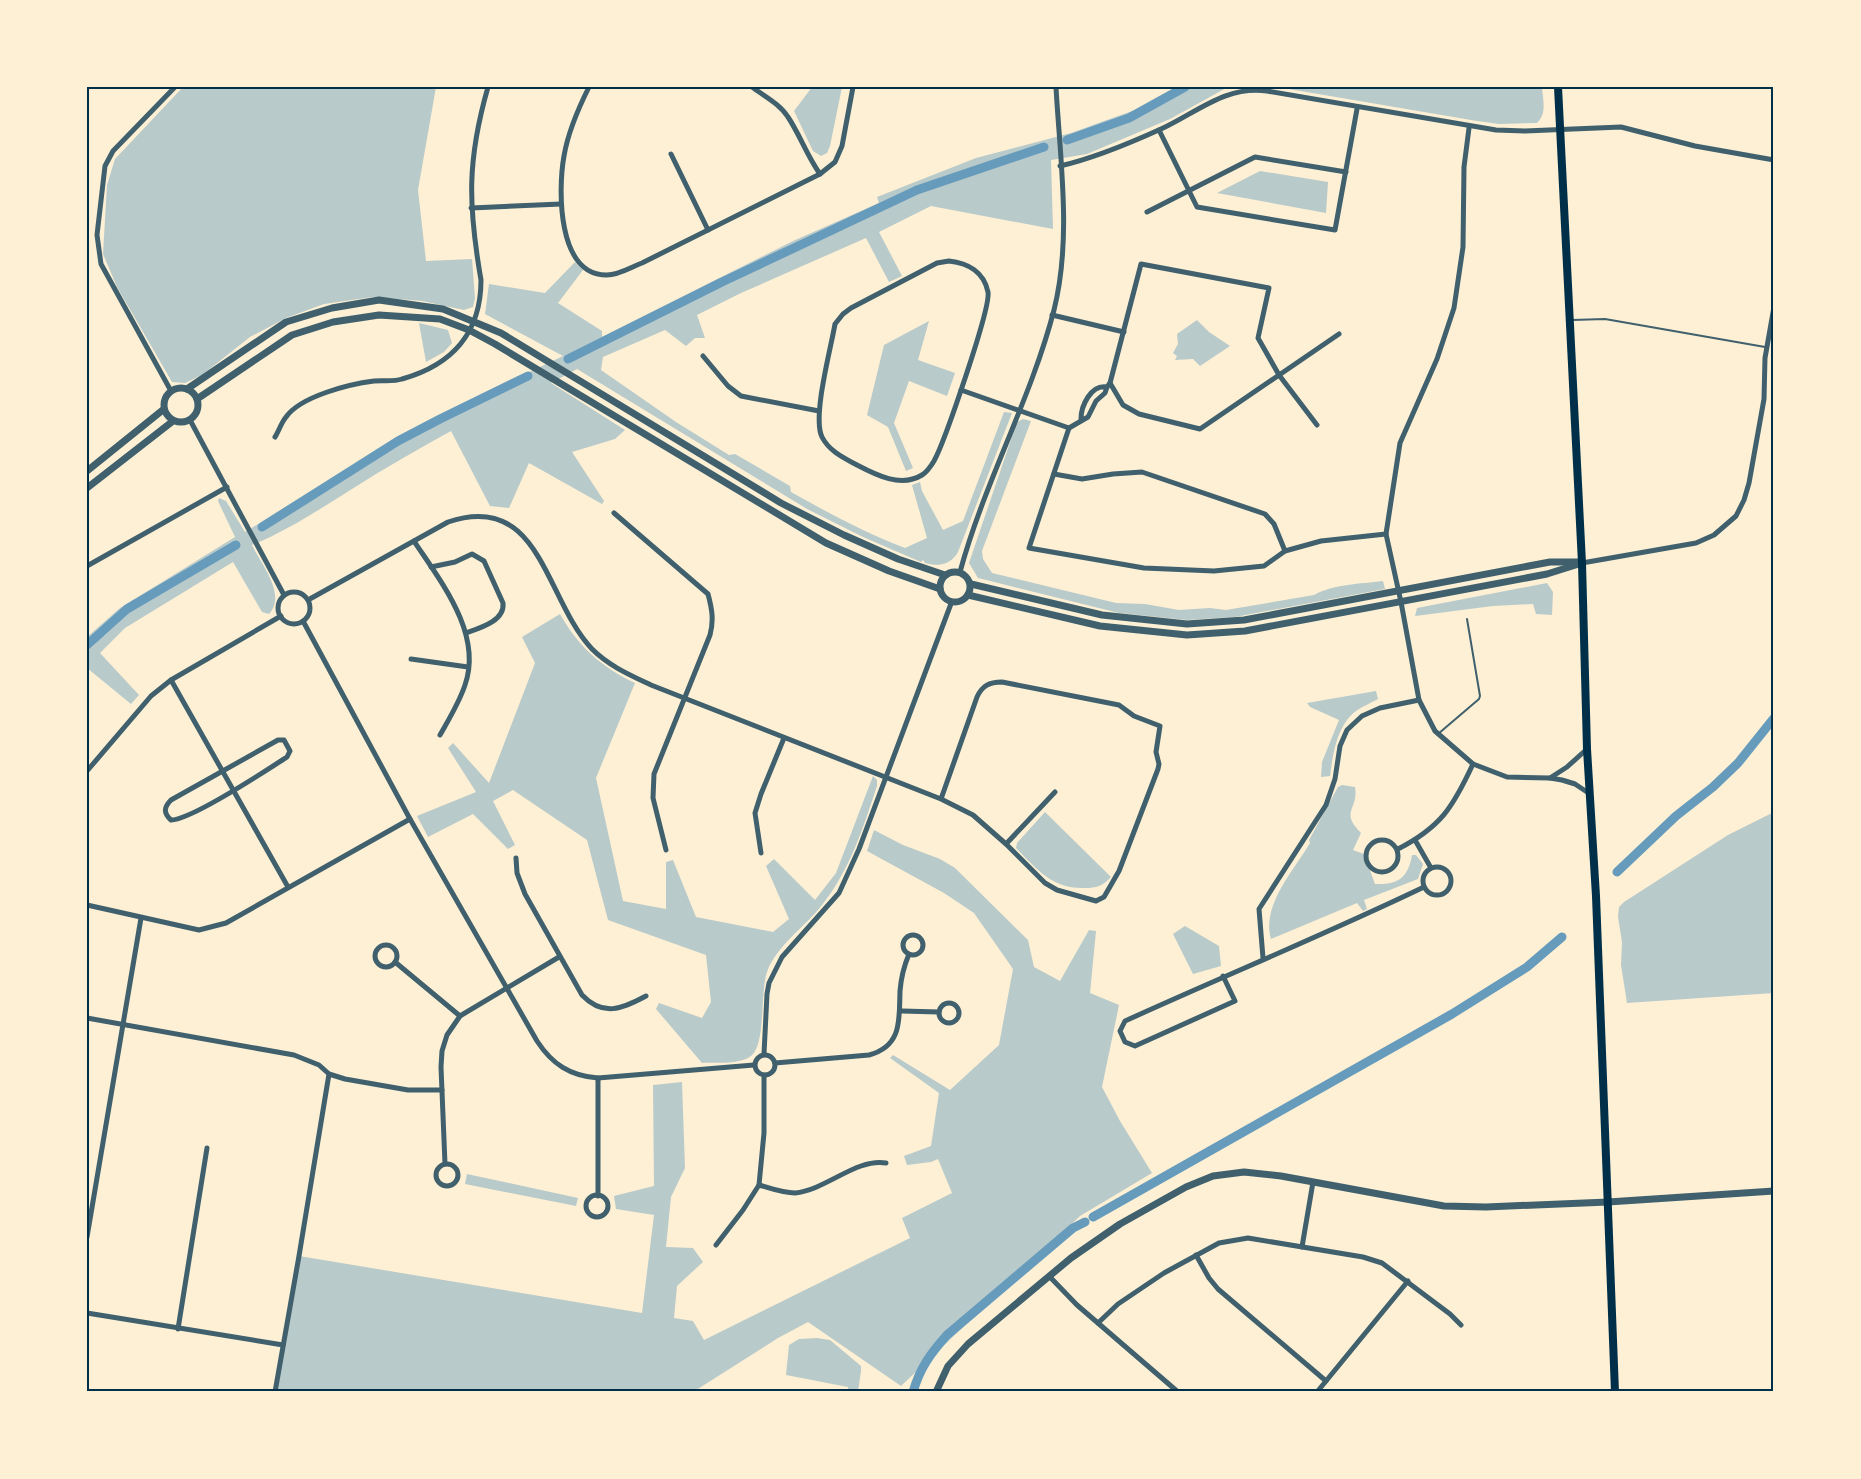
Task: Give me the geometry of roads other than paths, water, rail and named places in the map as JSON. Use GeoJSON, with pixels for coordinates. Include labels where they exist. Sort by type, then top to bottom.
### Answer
{"type":"FeatureCollection","features":[{"type":"Feature","properties":{"kind":"main road"},"geometry":{"type":"LineString","coordinates":[[1558,87],[1582,563],[1587,749],[1596,896],[1615,1392]]}},
{"type":"Feature","properties":{"kind":"street"},"geometry":{"type":"LineString","coordinates":[[171,391],[100,264],[98,235],[105,166],[120,142],[175,87]]}},
{"type":"Feature","properties":{"kind":"street"},"geometry":{"type":"LineString","coordinates":[[275,437],[286,416],[304,403],[327,392],[353,384],[400,380],[428,370],[453,354],[464,342],[480,303],[482,280],[471,208],[472,156],[488,87]]}},
{"type":"Feature","properties":{"kind":"street"},"geometry":{"type":"LineString","coordinates":[[589,87],[568,139],[560,189],[561,204],[574,255],[589,270],[605,275],[613,274],[708,230],[820,174],[835,162],[842,146],[853,87]]}},
{"type":"Feature","properties":{"kind":"street"},"geometry":{"type":"LineString","coordinates":[[752,87],[787,115],[810,160],[820,174]]}},
{"type":"Feature","properties":{"kind":"street"},"geometry":{"type":"LineString","coordinates":[[960,572],[967,546],[1019,412],[1052,315],[1059,278],[1064,225],[1056,87]]}},
{"type":"Feature","properties":{"kind":"street"},"geometry":{"type":"LineString","coordinates":[[1060,166],[1099,155],[1159,130],[1222,96],[1248,89],[1496,130],[1525,131],[1621,126],[1695,146],[1774,159]]}},
{"type":"Feature","properties":{"kind":"street"},"geometry":{"type":"LineString","coordinates":[[1159,130],[1197,207],[1335,230],[1358,110]]}},
{"type":"Feature","properties":{"kind":"street"},"geometry":{"type":"LineString","coordinates":[[1469,128],[1464,167],[1463,247],[1454,308],[1437,359],[1400,443],[1393,476],[1386,534],[1419,700],[1438,734],[1473,764],[1507,777],[1550,777],[1575,784],[1590,794]]}},
{"type":"Feature","properties":{"kind":"street"},"geometry":{"type":"LineString","coordinates":[[670,154],[708,230]]}},
{"type":"Feature","properties":{"kind":"street"},"geometry":{"type":"LineString","coordinates":[[1147,212],[1255,157],[1346,172]]}},
{"type":"Feature","properties":{"kind":"street"},"geometry":{"type":"LineString","coordinates":[[471,208],[561,204]]}},
{"type":"Feature","properties":{"kind":"street"},"geometry":{"type":"LineString","coordinates":[[948,261],[961,262],[975,269],[984,280],[989,295],[988,306],[960,390],[934,460],[923,474],[910,480],[892,479],[879,475],[832,450],[822,437],[819,411],[835,324],[847,311],[937,263],[948,261]]}},
{"type":"Feature","properties":{"kind":"street"},"geometry":{"type":"LineString","coordinates":[[1317,425],[1279,375],[1258,338],[1269,288],[1141,264],[1106,393],[1096,401],[1088,417],[1069,428],[1029,548],[1144,568],[1214,571],[1264,566],[1285,551],[1321,541],[1386,534]]}},
{"type":"Feature","properties":{"kind":"street"},"geometry":{"type":"LineString","coordinates":[[187,389],[197,399],[196,412],[190,420],[182,423],[173,421],[164,409],[164,399],[171,391],[187,389],[286,322],[332,308],[379,300],[443,309],[501,333],[564,369],[781,503],[887,554],[945,575]]}},
{"type":"Feature","properties":{"kind":"street"},"geometry":{"type":"LineString","coordinates":[[968,596],[969,579],[960,572],[945,575],[940,589],[942,595],[952,602],[958,602],[968,596],[1100,626],[1187,635],[1245,631],[1551,573],[1582,563],[1696,543],[1714,535],[1730,522],[1741,508],[1749,483],[1764,399],[1767,347],[1774,307]]}},
{"type":"Feature","properties":{"kind":"street"},"geometry":{"type":"LineString","coordinates":[[197,399],[292,335],[333,322],[379,315],[440,320],[469,330],[826,543],[889,571],[940,589]]}},
{"type":"Feature","properties":{"kind":"street"},"geometry":{"type":"LineString","coordinates":[[1052,315],[1124,332]]}},
{"type":"Feature","properties":{"kind":"street"},"geometry":{"type":"LineString","coordinates":[[1108,385],[1123,405],[1139,414],[1200,429],[1339,334]]}},
{"type":"Feature","properties":{"kind":"street"},"geometry":{"type":"LineString","coordinates":[[703,356],[728,386],[741,396],[819,411]]}},
{"type":"Feature","properties":{"kind":"street"},"geometry":{"type":"LineString","coordinates":[[960,390],[1069,428]]}},
{"type":"Feature","properties":{"kind":"street"},"geometry":{"type":"LineString","coordinates":[[87,471],[164,409]]}},
{"type":"Feature","properties":{"kind":"street"},"geometry":{"type":"LineString","coordinates":[[190,420],[284,595]]}},
{"type":"Feature","properties":{"kind":"street"},"geometry":{"type":"LineString","coordinates":[[87,488],[173,421]]}},
{"type":"Feature","properties":{"kind":"street"},"geometry":{"type":"LineString","coordinates":[[1054,474],[1082,479],[1142,472],[1169,480],[1265,514],[1274,524],[1285,551]]}},
{"type":"Feature","properties":{"kind":"street"},"geometry":{"type":"LineString","coordinates":[[87,566],[227,488]]}},
{"type":"Feature","properties":{"kind":"street"},"geometry":{"type":"LineString","coordinates":[[614,513],[708,594],[713,622],[654,774],[653,798],[666,850]]}},
{"type":"Feature","properties":{"kind":"street"},"geometry":{"type":"LineString","coordinates":[[308,600],[448,522],[469,515],[503,520],[523,534],[532,546],[568,616],[592,648],[623,671],[784,738],[941,799],[973,815],[1045,883],[1057,890],[1096,901],[1104,897],[1119,871],[1158,769],[1156,752],[1160,726],[1134,716],[1119,705],[1002,682],[990,683],[979,693],[941,799]]}},
{"type":"Feature","properties":{"kind":"street"},"geometry":{"type":"LineString","coordinates":[[414,541],[461,620],[466,633],[468,667],[465,685],[440,735]]}},
{"type":"Feature","properties":{"kind":"street"},"geometry":{"type":"LineString","coordinates":[[431,567],[455,562],[472,555],[484,561],[503,603],[503,610],[498,618],[490,623],[466,633]]}},
{"type":"Feature","properties":{"kind":"street"},"geometry":{"type":"LineString","coordinates":[[970,584],[1102,615],[1187,624],[1244,620],[1550,562],[1582,563]]}},
{"type":"Feature","properties":{"kind":"street"},"geometry":{"type":"LineString","coordinates":[[297,592],[308,600],[310,609],[303,621],[288,622],[281,616],[279,603],[284,595],[297,592]]}},
{"type":"Feature","properties":{"kind":"street"},"geometry":{"type":"LineString","coordinates":[[764,1054],[769,983],[782,957],[839,892],[859,849],[952,602]]}},
{"type":"Feature","properties":{"kind":"street"},"geometry":{"type":"LineString","coordinates":[[87,771],[151,696],[171,680],[281,616]]}},
{"type":"Feature","properties":{"kind":"street"},"geometry":{"type":"LineString","coordinates":[[303,621],[410,819],[543,1051],[559,1066],[573,1074],[598,1078],[754,1065]]}},
{"type":"Feature","properties":{"kind":"street"},"geometry":{"type":"LineString","coordinates":[[411,659],[468,667]]}},
{"type":"Feature","properties":{"kind":"street"},"geometry":{"type":"LineString","coordinates":[[171,680],[288,887]]}},
{"type":"Feature","properties":{"kind":"street"},"geometry":{"type":"LineString","coordinates":[[1263,958],[1259,909],[1326,805],[1335,779],[1340,747],[1347,730],[1362,716],[1380,708],[1419,700]]}},
{"type":"Feature","properties":{"kind":"street"},"geometry":{"type":"LineString","coordinates":[[761,854],[755,813],[784,738]]}},
{"type":"Feature","properties":{"kind":"street"},"geometry":{"type":"LineString","coordinates":[[284,740],[290,751],[287,757],[233,790],[177,820],[171,820],[166,815],[165,810],[171,800],[274,741],[284,740]]}},
{"type":"Feature","properties":{"kind":"street"},"geometry":{"type":"LineString","coordinates":[[1550,777],[1562,771],[1587,749]]}},
{"type":"Feature","properties":{"kind":"street"},"geometry":{"type":"LineString","coordinates":[[1398,849],[1415,840],[1449,810],[1473,764]]}},
{"type":"Feature","properties":{"kind":"street"},"geometry":{"type":"LineString","coordinates":[[1006,844],[1055,792]]}},
{"type":"Feature","properties":{"kind":"street"},"geometry":{"type":"LineString","coordinates":[[87,905],[199,930],[214,927],[226,923],[410,819]]}},
{"type":"Feature","properties":{"kind":"street"},"geometry":{"type":"LineString","coordinates":[[1379,840],[1390,841],[1398,849],[1397,865],[1389,872],[1373,870],[1367,861],[1366,856],[1370,846],[1379,840]]}},
{"type":"Feature","properties":{"kind":"street"},"geometry":{"type":"LineString","coordinates":[[1415,840],[1431,868]]}},
{"type":"Feature","properties":{"kind":"street"},"geometry":{"type":"LineString","coordinates":[[516,858],[516,873],[520,884],[575,985],[591,1004],[608,1009],[619,1008],[646,996]]}},
{"type":"Feature","properties":{"kind":"street"},"geometry":{"type":"LineString","coordinates":[[1431,868],[1446,870],[1451,880],[1447,891],[1437,895],[1427,891],[1424,887],[1423,876],[1431,868]]}},
{"type":"Feature","properties":{"kind":"street"},"geometry":{"type":"LineString","coordinates":[[1223,976],[1234,1000],[1135,1046],[1125,1042],[1120,1031],[1125,1021],[1223,976],[1263,958],[1424,887]]}},
{"type":"Feature","properties":{"kind":"street"},"geometry":{"type":"LineString","coordinates":[[87,1237],[90,1201],[125,1025],[141,918]]}},
{"type":"Feature","properties":{"kind":"street"},"geometry":{"type":"LineString","coordinates":[[387,945],[393,948],[397,955],[395,962],[386,967],[379,965],[374,956],[376,949],[387,945]]}},
{"type":"Feature","properties":{"kind":"street"},"geometry":{"type":"LineString","coordinates":[[775,1063],[876,1053],[882,1050],[898,1031],[902,1011],[900,990],[909,954]]}},
{"type":"Feature","properties":{"kind":"street"},"geometry":{"type":"LineString","coordinates":[[445,1164],[442,1051],[447,1035],[460,1016],[559,957]]}},
{"type":"Feature","properties":{"kind":"street"},"geometry":{"type":"LineString","coordinates":[[395,962],[460,1016]]}},
{"type":"Feature","properties":{"kind":"street"},"geometry":{"type":"LineString","coordinates":[[902,1011],[939,1012]]}},
{"type":"Feature","properties":{"kind":"street"},"geometry":{"type":"LineString","coordinates":[[87,1018],[294,1055],[319,1065],[329,1074],[375,1086],[408,1090],[442,1090]]}},
{"type":"Feature","properties":{"kind":"street"},"geometry":{"type":"LineString","coordinates":[[764,1075],[756,1071],[754,1065],[758,1056],[764,1054],[772,1058],[775,1063]]}},
{"type":"Feature","properties":{"kind":"street"},"geometry":{"type":"LineString","coordinates":[[764,1075],[772,1071],[775,1063]]}},
{"type":"Feature","properties":{"kind":"street"},"geometry":{"type":"LineString","coordinates":[[274,1392],[329,1074]]}},
{"type":"Feature","properties":{"kind":"street"},"geometry":{"type":"LineString","coordinates":[[716,1245],[759,1185],[764,1133],[764,1075]]}},
{"type":"Feature","properties":{"kind":"street"},"geometry":{"type":"LineString","coordinates":[[598,1078],[598,1196]]}},
{"type":"Feature","properties":{"kind":"street"},"geometry":{"type":"LineString","coordinates":[[178,1329],[207,1148]]}},
{"type":"Feature","properties":{"kind":"street"},"geometry":{"type":"LineString","coordinates":[[759,1185],[780,1192],[796,1193],[822,1185],[864,1165],[877,1161],[886,1163]]}},
{"type":"Feature","properties":{"kind":"street"},"geometry":{"type":"LineString","coordinates":[[445,1164],[455,1167],[458,1174],[456,1181],[451,1185],[440,1184],[436,1177],[437,1170],[445,1164]]}},
{"type":"Feature","properties":{"kind":"street"},"geometry":{"type":"LineString","coordinates":[[936,1392],[948,1366],[968,1344],[1071,1258],[1120,1224],[1199,1180],[1214,1176],[1244,1172],[1444,1206],[1486,1207],[1608,1202],[1774,1191]]}},
{"type":"Feature","properties":{"kind":"street"},"geometry":{"type":"LineString","coordinates":[[1302,1246],[1313,1182]]}},
{"type":"Feature","properties":{"kind":"street"},"geometry":{"type":"LineString","coordinates":[[598,1196],[604,1198],[607,1205],[604,1215],[597,1217],[590,1215],[586,1206],[591,1197],[598,1196]]}},
{"type":"Feature","properties":{"kind":"street"},"geometry":{"type":"LineString","coordinates":[[1098,1323],[1135,1292],[1219,1243],[1255,1239],[1373,1260],[1390,1268],[1408,1281],[1461,1325]]}},
{"type":"Feature","properties":{"kind":"street"},"geometry":{"type":"LineString","coordinates":[[1196,1256],[1218,1289],[1326,1382]]}},
{"type":"Feature","properties":{"kind":"street"},"geometry":{"type":"LineString","coordinates":[[1049,1276],[1072,1301],[1178,1392]]}},
{"type":"Feature","properties":{"kind":"street"},"geometry":{"type":"LineString","coordinates":[[1317,1392],[1408,1281]]}},
{"type":"Feature","properties":{"kind":"street"},"geometry":{"type":"LineString","coordinates":[[87,1313],[283,1345]]}},
{"type":"Feature","properties":{"kind":"lane"},"geometry":{"type":"LineString","coordinates":[[1569,320],[1605,319],[1767,347]]}},
{"type":"Feature","properties":{"kind":"lane"},"geometry":{"type":"LineString","coordinates":[[1438,734],[1480,696],[1467,619]]}},
{"type":"Feature","properties":{"kind":"waterway"},"geometry":{"type":"LineString","coordinates":[[1067,140],[1129,118],[1185,87]]}},
{"type":"Feature","properties":{"kind":"waterway"},"geometry":{"type":"LineString","coordinates":[[568,359],[722,282],[917,190],[1044,147]]}},
{"type":"Feature","properties":{"kind":"waterway"},"geometry":{"type":"LineString","coordinates":[[262,527],[398,441],[528,376]]}},
{"type":"Feature","properties":{"kind":"waterway"},"geometry":{"type":"LineString","coordinates":[[87,645],[127,609],[236,545]]}},
{"type":"Feature","properties":{"kind":"waterway"},"geometry":{"type":"LineString","coordinates":[[1617,872],[1676,816],[1713,787],[1738,763],[1774,718]]}},
{"type":"Feature","properties":{"kind":"waterway"},"geometry":{"type":"LineString","coordinates":[[1093,1217],[1452,1014],[1527,967],[1562,937]]}},
{"type":"Feature","properties":{"kind":"waterway"},"geometry":{"type":"LineString","coordinates":[[913,1392],[926,1362],[947,1335],[1073,1228],[1085,1222]]}}]}
